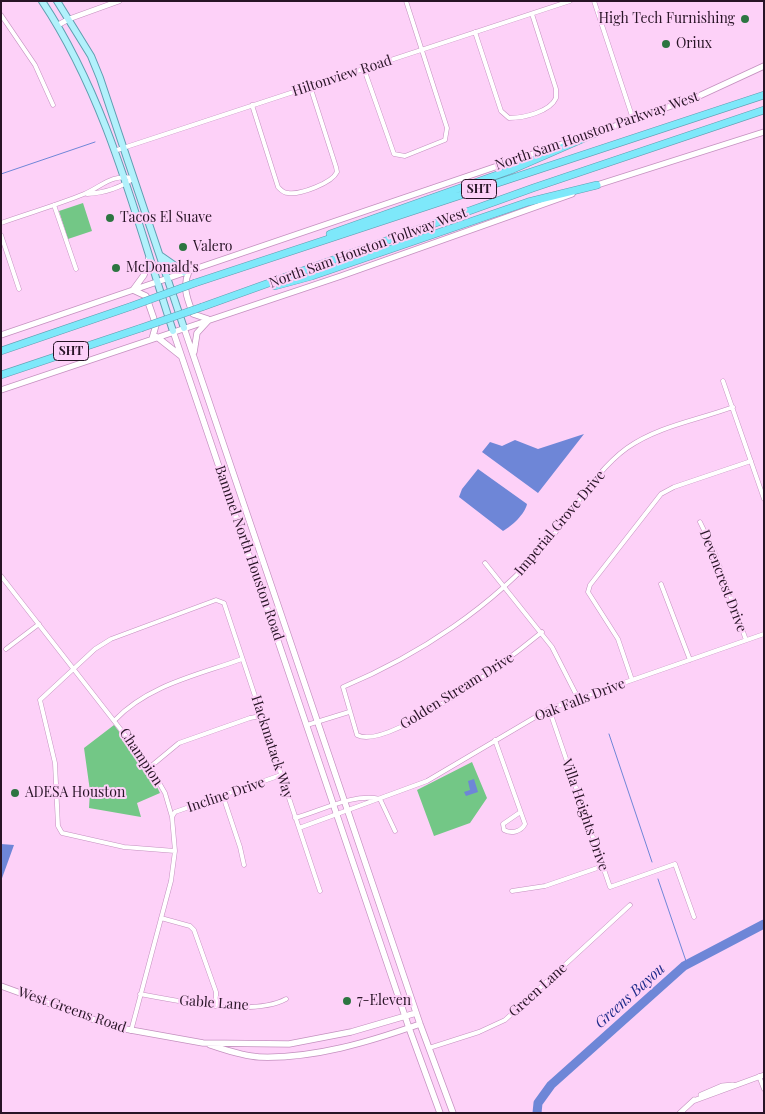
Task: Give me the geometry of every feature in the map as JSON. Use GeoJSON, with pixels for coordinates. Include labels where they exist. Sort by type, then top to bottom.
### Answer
{"type":"FeatureCollection","features":[{"type":"Feature","properties":{"kind":"highway","name":"North Sam Houston Tollway West"},"geometry":{"type":"LineString","coordinates":[[1,351],[195,283],[764,95]]}},
{"type":"Feature","properties":{"kind":"highway","name":"North Sam Houston Tollway West"},"geometry":{"type":"LineString","coordinates":[[1,375],[224,300],[533,188],[764,110]]}},
{"type":"Feature","properties":{"kind":"highway"},"geometry":{"type":"LineString","coordinates":[[274,257],[342,229],[511,170],[605,129]]}},
{"type":"Feature","properties":{"kind":"highway"},"geometry":{"type":"LineString","coordinates":[[224,300],[312,276],[528,202],[596,185]]}},
{"type":"Feature","properties":{"kind":"main road","name":"Bammel North Houston Road"},"geometry":{"type":"LineString","coordinates":[[42,1],[58,25],[88,84],[114,150],[173,331],[308,725],[372,920],[440,1112]]}},
{"type":"Feature","properties":{"kind":"main road","name":"Bammel North Houston Road"},"geometry":{"type":"LineString","coordinates":[[57,1],[91,56],[124,147],[383,916],[452,1110]]}},
{"type":"Feature","properties":{"kind":"main road","name":"North Sam Houston Parkway West"},"geometry":{"type":"LineString","coordinates":[[1,335],[699,96],[764,66]]}},
{"type":"Feature","properties":{"kind":"main road"},"geometry":{"type":"LineString","coordinates":[[1,390],[341,276],[596,185],[764,132]]}},
{"type":"Feature","properties":{"kind":"main road"},"geometry":{"type":"LineString","coordinates":[[160,254],[187,272],[184,282],[185,290],[193,314],[210,319]]}},
{"type":"Feature","properties":{"kind":"main road"},"geometry":{"type":"LineString","coordinates":[[149,258],[144,275],[134,290],[146,296],[149,303],[156,325],[154,338]]}},
{"type":"Feature","properties":{"kind":"main road"},"geometry":{"type":"LineString","coordinates":[[194,355],[198,333],[210,319]]}},
{"type":"Feature","properties":{"kind":"main road"},"geometry":{"type":"LineString","coordinates":[[154,338],[182,357]]}},
{"type":"Feature","properties":{"kind":"main road"},"geometry":{"type":"LineString","coordinates":[[229,496],[240,492]]}},
{"type":"Feature","properties":{"kind":"main road"},"geometry":{"type":"LineString","coordinates":[[260,588],[272,585]]}},
{"type":"Feature","properties":{"kind":"main road"},"geometry":{"type":"LineString","coordinates":[[372,920],[383,916]]}},
{"type":"Feature","properties":{"kind":"main road","name":"West Greens Road"},"geometry":{"type":"LineString","coordinates":[[1,986],[93,1020],[132,1031],[203,1043],[257,1057],[290,1056],[325,1050],[420,1024]]}},
{"type":"Feature","properties":{"kind":"main road","name":"West Greens Road"},"geometry":{"type":"LineString","coordinates":[[203,1043],[289,1044],[324,1039],[416,1012]]}},
{"type":"Feature","properties":{"kind":"main road"},"geometry":{"type":"LineString","coordinates":[[324,1039],[325,1050]]}},
{"type":"Feature","properties":{"kind":"main road"},"geometry":{"type":"LineString","coordinates":[[440,1112],[452,1110]]}},
{"type":"Feature","properties":{"kind":"street"},"geometry":{"type":"LineString","coordinates":[[58,25],[69,19],[120,1]]}},
{"type":"Feature","properties":{"kind":"street"},"geometry":{"type":"LineString","coordinates":[[364,69],[394,154],[406,156],[445,140],[448,128],[406,1]]}},
{"type":"Feature","properties":{"kind":"street","name":"Hiltonview Road"},"geometry":{"type":"LineString","coordinates":[[114,150],[570,1]]}},
{"type":"Feature","properties":{"kind":"street"},"geometry":{"type":"LineString","coordinates":[[594,1],[633,119]]}},
{"type":"Feature","properties":{"kind":"street"},"geometry":{"type":"LineString","coordinates":[[475,32],[503,114],[509,118],[517,118],[552,106],[557,94],[532,14]]}},
{"type":"Feature","properties":{"kind":"street"},"geometry":{"type":"LineString","coordinates":[[1,15],[35,65],[53,105]]}},
{"type":"Feature","properties":{"kind":"street"},"geometry":{"type":"LineString","coordinates":[[252,105],[274,178],[284,192],[294,194],[328,182],[334,178],[337,172],[310,86]]}},
{"type":"Feature","properties":{"kind":"street"},"geometry":{"type":"LineString","coordinates":[[86,194],[101,183],[122,176],[134,178]]}},
{"type":"Feature","properties":{"kind":"street"},"geometry":{"type":"LineString","coordinates":[[1,222],[86,194],[101,193],[125,185],[134,178]]}},
{"type":"Feature","properties":{"kind":"street"},"geometry":{"type":"LineString","coordinates":[[54,205],[76,269]]}},
{"type":"Feature","properties":{"kind":"street"},"geometry":{"type":"LineString","coordinates":[[1,234],[19,288]]}},
{"type":"Feature","properties":{"kind":"street"},"geometry":{"type":"LineString","coordinates":[[723,381],[764,499]]}},
{"type":"Feature","properties":{"kind":"street","name":"Imperial Grove Drive"},"geometry":{"type":"LineString","coordinates":[[343,687],[401,659],[473,612],[505,587],[551,539],[600,475],[621,453],[660,431],[733,406]]}},
{"type":"Feature","properties":{"kind":"street"},"geometry":{"type":"LineString","coordinates":[[632,680],[618,639],[588,592],[590,584],[653,502],[665,491],[751,461]]}},
{"type":"Feature","properties":{"kind":"street","name":"Devencrest Drive"},"geometry":{"type":"LineString","coordinates":[[700,522],[716,557],[746,640]]}},
{"type":"Feature","properties":{"kind":"street"},"geometry":{"type":"LineString","coordinates":[[485,563],[542,632],[561,661],[578,698]]}},
{"type":"Feature","properties":{"kind":"street","name":"Champion"},"geometry":{"type":"LineString","coordinates":[[1,576],[150,767],[165,793],[172,817],[175,851],[171,881],[140,994],[132,1031]]}},
{"type":"Feature","properties":{"kind":"street"},"geometry":{"type":"LineString","coordinates":[[661,584],[690,660]]}},
{"type":"Feature","properties":{"kind":"street","name":"Hackmatack Way"},"geometry":{"type":"LineString","coordinates":[[75,670],[95,649],[111,639],[216,600],[224,603],[320,891]]}},
{"type":"Feature","properties":{"kind":"street"},"geometry":{"type":"LineString","coordinates":[[6,649],[39,624]]}},
{"type":"Feature","properties":{"kind":"street","name":"Golden Stream Drive"},"geometry":{"type":"LineString","coordinates":[[343,687],[357,735],[363,738],[372,738],[397,729],[496,668],[542,632]]}},
{"type":"Feature","properties":{"kind":"street","name":"Oak Falls Drive"},"geometry":{"type":"LineString","coordinates":[[299,828],[380,800],[444,772],[549,709],[764,634]]}},
{"type":"Feature","properties":{"kind":"street"},"geometry":{"type":"LineString","coordinates":[[115,720],[123,711],[154,690],[242,659]]}},
{"type":"Feature","properties":{"kind":"street"},"geometry":{"type":"LineString","coordinates":[[75,670],[40,700],[55,764],[58,826],[62,833],[124,848],[175,851]]}},
{"type":"Feature","properties":{"kind":"street","name":"Villa Heights Drive"},"geometry":{"type":"LineString","coordinates":[[549,709],[610,887],[675,864],[694,917]]}},
{"type":"Feature","properties":{"kind":"street"},"geometry":{"type":"LineString","coordinates":[[308,725],[349,712]]}},
{"type":"Feature","properties":{"kind":"street"},"geometry":{"type":"LineString","coordinates":[[150,767],[179,742],[261,716]]}},
{"type":"Feature","properties":{"kind":"street"},"geometry":{"type":"LineString","coordinates":[[496,740],[525,824],[522,828],[511,832],[504,830],[503,824],[520,813]]}},
{"type":"Feature","properties":{"kind":"street","name":"Incline Drive"},"geometry":{"type":"LineString","coordinates":[[172,817],[175,812],[281,775]]}},
{"type":"Feature","properties":{"kind":"street"},"geometry":{"type":"LineString","coordinates":[[223,796],[244,864]]}},
{"type":"Feature","properties":{"kind":"street","name":"Oak Falls Drive"},"geometry":{"type":"LineString","coordinates":[[295,818],[369,797],[380,800]]}},
{"type":"Feature","properties":{"kind":"street"},"geometry":{"type":"LineString","coordinates":[[380,800],[395,831]]}},
{"type":"Feature","properties":{"kind":"street"},"geometry":{"type":"LineString","coordinates":[[512,890],[544,886],[603,866]]}},
{"type":"Feature","properties":{"kind":"street","name":"Green Lane"},"geometry":{"type":"LineString","coordinates":[[429,1048],[479,1032],[504,1020],[630,905]]}},
{"type":"Feature","properties":{"kind":"street"},"geometry":{"type":"LineString","coordinates":[[160,918],[190,926],[194,930],[216,992],[216,1006]]}},
{"type":"Feature","properties":{"kind":"street","name":"Gable Lane"},"geometry":{"type":"LineString","coordinates":[[140,994],[216,1006],[267,1007],[286,998]]}},
{"type":"Feature","properties":{"kind":"street"},"geometry":{"type":"LineString","coordinates":[[680,1113],[706,1092],[722,1086],[736,1084],[762,1075],[764,1089]]}},
{"type":"Feature","properties":{"kind":"green space"},"geometry":{"type":"Polygon","coordinates":[[[83,203],[92,231],[68,239],[59,211],[83,203]]]}},
{"type":"Feature","properties":{"kind":"green space"},"geometry":{"type":"Polygon","coordinates":[[[114,725],[150,773],[160,793],[137,803],[141,817],[89,808],[90,791],[84,748],[114,725]]]}},
{"type":"Feature","properties":{"kind":"green space"},"geometry":{"type":"Polygon","coordinates":[[[472,762],[487,798],[470,823],[434,836],[417,790],[472,762]]]}},
{"type":"Feature","properties":{"kind":"water"},"geometry":{"type":"Polygon","coordinates":[[[584,434],[538,493],[482,452],[490,442],[502,446],[515,440],[538,449],[584,434]]]}},
{"type":"Feature","properties":{"kind":"water"},"geometry":{"type":"Polygon","coordinates":[[[478,469],[527,504],[524,512],[518,519],[503,531],[459,497],[462,489],[478,469]]]}},
{"type":"Feature","properties":{"kind":"water"},"geometry":{"type":"Polygon","coordinates":[[[474,779],[478,792],[466,796],[464,792],[470,790],[468,781],[474,779]]]}},
{"type":"Feature","properties":{"kind":"water"},"geometry":{"type":"Polygon","coordinates":[[[1,844],[14,845],[1,881],[1,844]]]}},
{"type":"Feature","properties":{"kind":"waterway"},"geometry":{"type":"LineString","coordinates":[[1,174],[95,142]]}},
{"type":"Feature","properties":{"kind":"waterway"},"geometry":{"type":"LineString","coordinates":[[609,734],[652,862]]}},
{"type":"Feature","properties":{"kind":"waterway"},"geometry":{"type":"LineString","coordinates":[[658,879],[687,964]]}},
{"type":"Feature","properties":{"kind":"waterway","name":"Greens Bayou"},"geometry":{"type":"LineString","coordinates":[[537,1113],[538,1103],[551,1085],[684,966],[764,924]]}},
{"type":"Feature","properties":{"kind":"place","name":"High Tech Furnishing"},"geometry":{"type":"Point","coordinates":[745,19]}},
{"type":"Feature","properties":{"kind":"place","name":"Oriux"},"geometry":{"type":"Point","coordinates":[666,44]}},
{"type":"Feature","properties":{"kind":"place","name":"Tacos El Suave"},"geometry":{"type":"Point","coordinates":[110,218]}},
{"type":"Feature","properties":{"kind":"place","name":"Valero"},"geometry":{"type":"Point","coordinates":[183,247]}},
{"type":"Feature","properties":{"kind":"place","name":"McDonald's"},"geometry":{"type":"Point","coordinates":[116,268]}},
{"type":"Feature","properties":{"kind":"place","name":"ADESA Houston"},"geometry":{"type":"Point","coordinates":[15,793]}},
{"type":"Feature","properties":{"kind":"place","name":"7-Eleven"},"geometry":{"type":"Point","coordinates":[347,1001]}}]}
